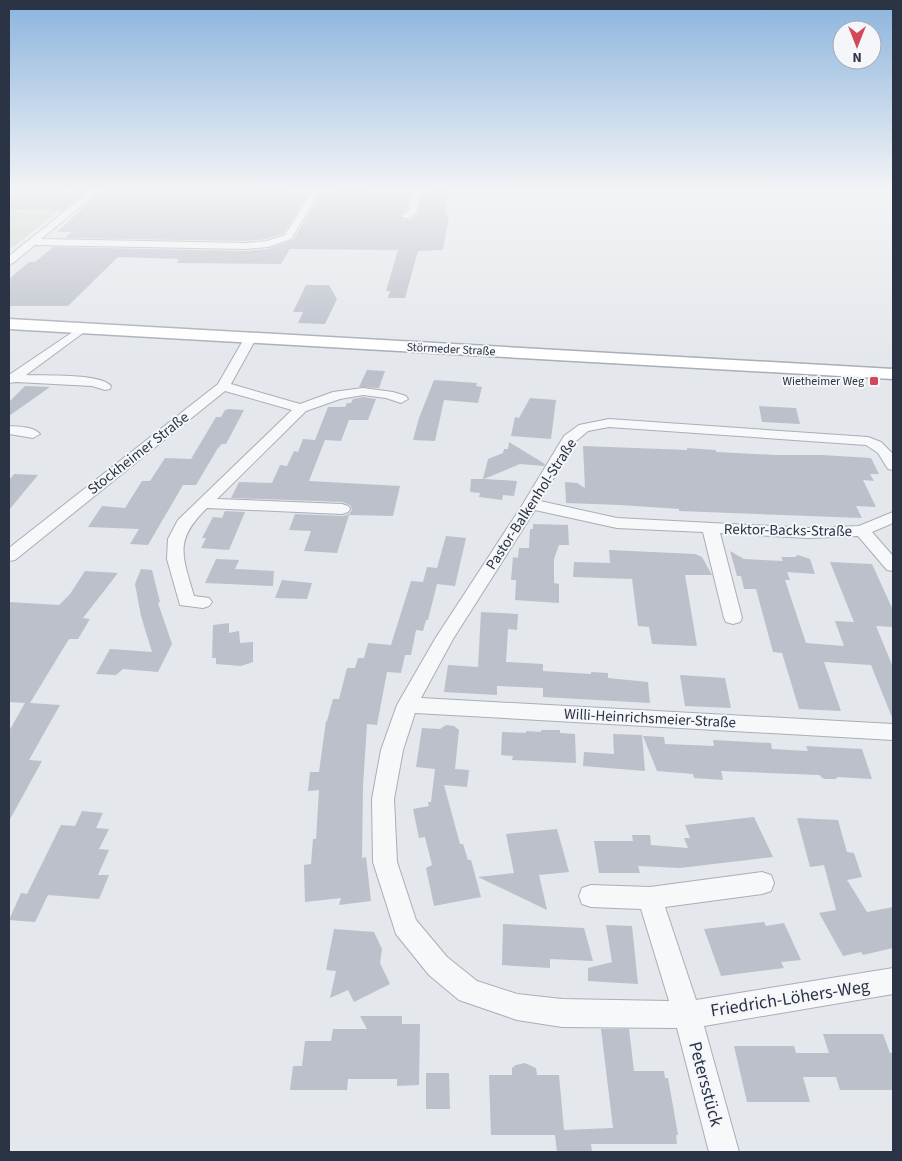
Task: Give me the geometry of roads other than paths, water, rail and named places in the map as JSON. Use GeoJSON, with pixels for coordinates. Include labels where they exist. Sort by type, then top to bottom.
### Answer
{"type":"FeatureCollection","features":[{"type":"Feature","properties":{"kind":"main road","name":"Störmeder Straße"},"geometry":{"type":"LineString","coordinates":[[9,324],[893,374]]}},
{"type":"Feature","properties":{"kind":"street"},"geometry":{"type":"LineString","coordinates":[[9,261],[32,242]]}},
{"type":"Feature","properties":{"kind":"street"},"geometry":{"type":"LineString","coordinates":[[42,242],[246,246],[273,242]]}},
{"type":"Feature","properties":{"kind":"street"},"geometry":{"type":"LineString","coordinates":[[11,380],[83,328]]}},
{"type":"Feature","properties":{"kind":"street","name":"Stockheimer Straße"},"geometry":{"type":"LineString","coordinates":[[9,556],[223,386],[251,337]]}},
{"type":"Feature","properties":{"kind":"street"},"geometry":{"type":"LineString","coordinates":[[11,380],[93,382],[105,386]]}},
{"type":"Feature","properties":{"kind":"street"},"geometry":{"type":"LineString","coordinates":[[223,386],[301,408]]}},
{"type":"Feature","properties":{"kind":"street"},"geometry":{"type":"LineString","coordinates":[[203,602],[186,601],[175,560],[176,539],[186,520],[301,408],[340,394],[389,394],[401,399]]}},
{"type":"Feature","properties":{"kind":"street","name":"Pastor-Balkenhol-Straße"},"geometry":{"type":"LineString","coordinates":[[407,705],[444,639],[531,504],[569,439],[584,428],[609,423],[868,441],[878,444],[886,453],[893,466]]}},
{"type":"Feature","properties":{"kind":"street"},"geometry":{"type":"LineString","coordinates":[[9,430],[33,434]]}},
{"type":"Feature","properties":{"kind":"street"},"geometry":{"type":"LineString","coordinates":[[204,503],[342,509]]}},
{"type":"Feature","properties":{"kind":"street","name":"Rektor-Backs-Straße"},"geometry":{"type":"LineString","coordinates":[[531,504],[617,523],[808,533],[862,531],[893,517]]}},
{"type":"Feature","properties":{"kind":"street","name":"Rektor-Backs-Straße"},"geometry":{"type":"LineString","coordinates":[[710,528],[733,618]]}},
{"type":"Feature","properties":{"kind":"street"},"geometry":{"type":"LineString","coordinates":[[862,531],[893,566]]}},
{"type":"Feature","properties":{"kind":"street","name":"Willi-Heinrichsmeier-Straße"},"geometry":{"type":"LineString","coordinates":[[407,705],[893,732]]}},
{"type":"Feature","properties":{"kind":"street","name":"Friedrich-Löhers-Weg"},"geometry":{"type":"LineString","coordinates":[[407,705],[392,750],[383,798],[385,862],[405,926],[438,966],[469,991],[516,1007],[562,1013],[687,1015],[893,981]]}},
{"type":"Feature","properties":{"kind":"street"},"geometry":{"type":"LineString","coordinates":[[591,896],[650,898],[762,883]]}},
{"type":"Feature","properties":{"kind":"street"},"geometry":{"type":"LineString","coordinates":[[650,898],[687,1015]]}},
{"type":"Feature","properties":{"kind":"street","name":"Petersstück"},"geometry":{"type":"LineString","coordinates":[[687,1015],[724,1152]]}},
{"type":"Feature","properties":{"kind":"place","name":"Wietheimer Weg"},"geometry":{"type":"Point","coordinates":[874,381]}}]}
